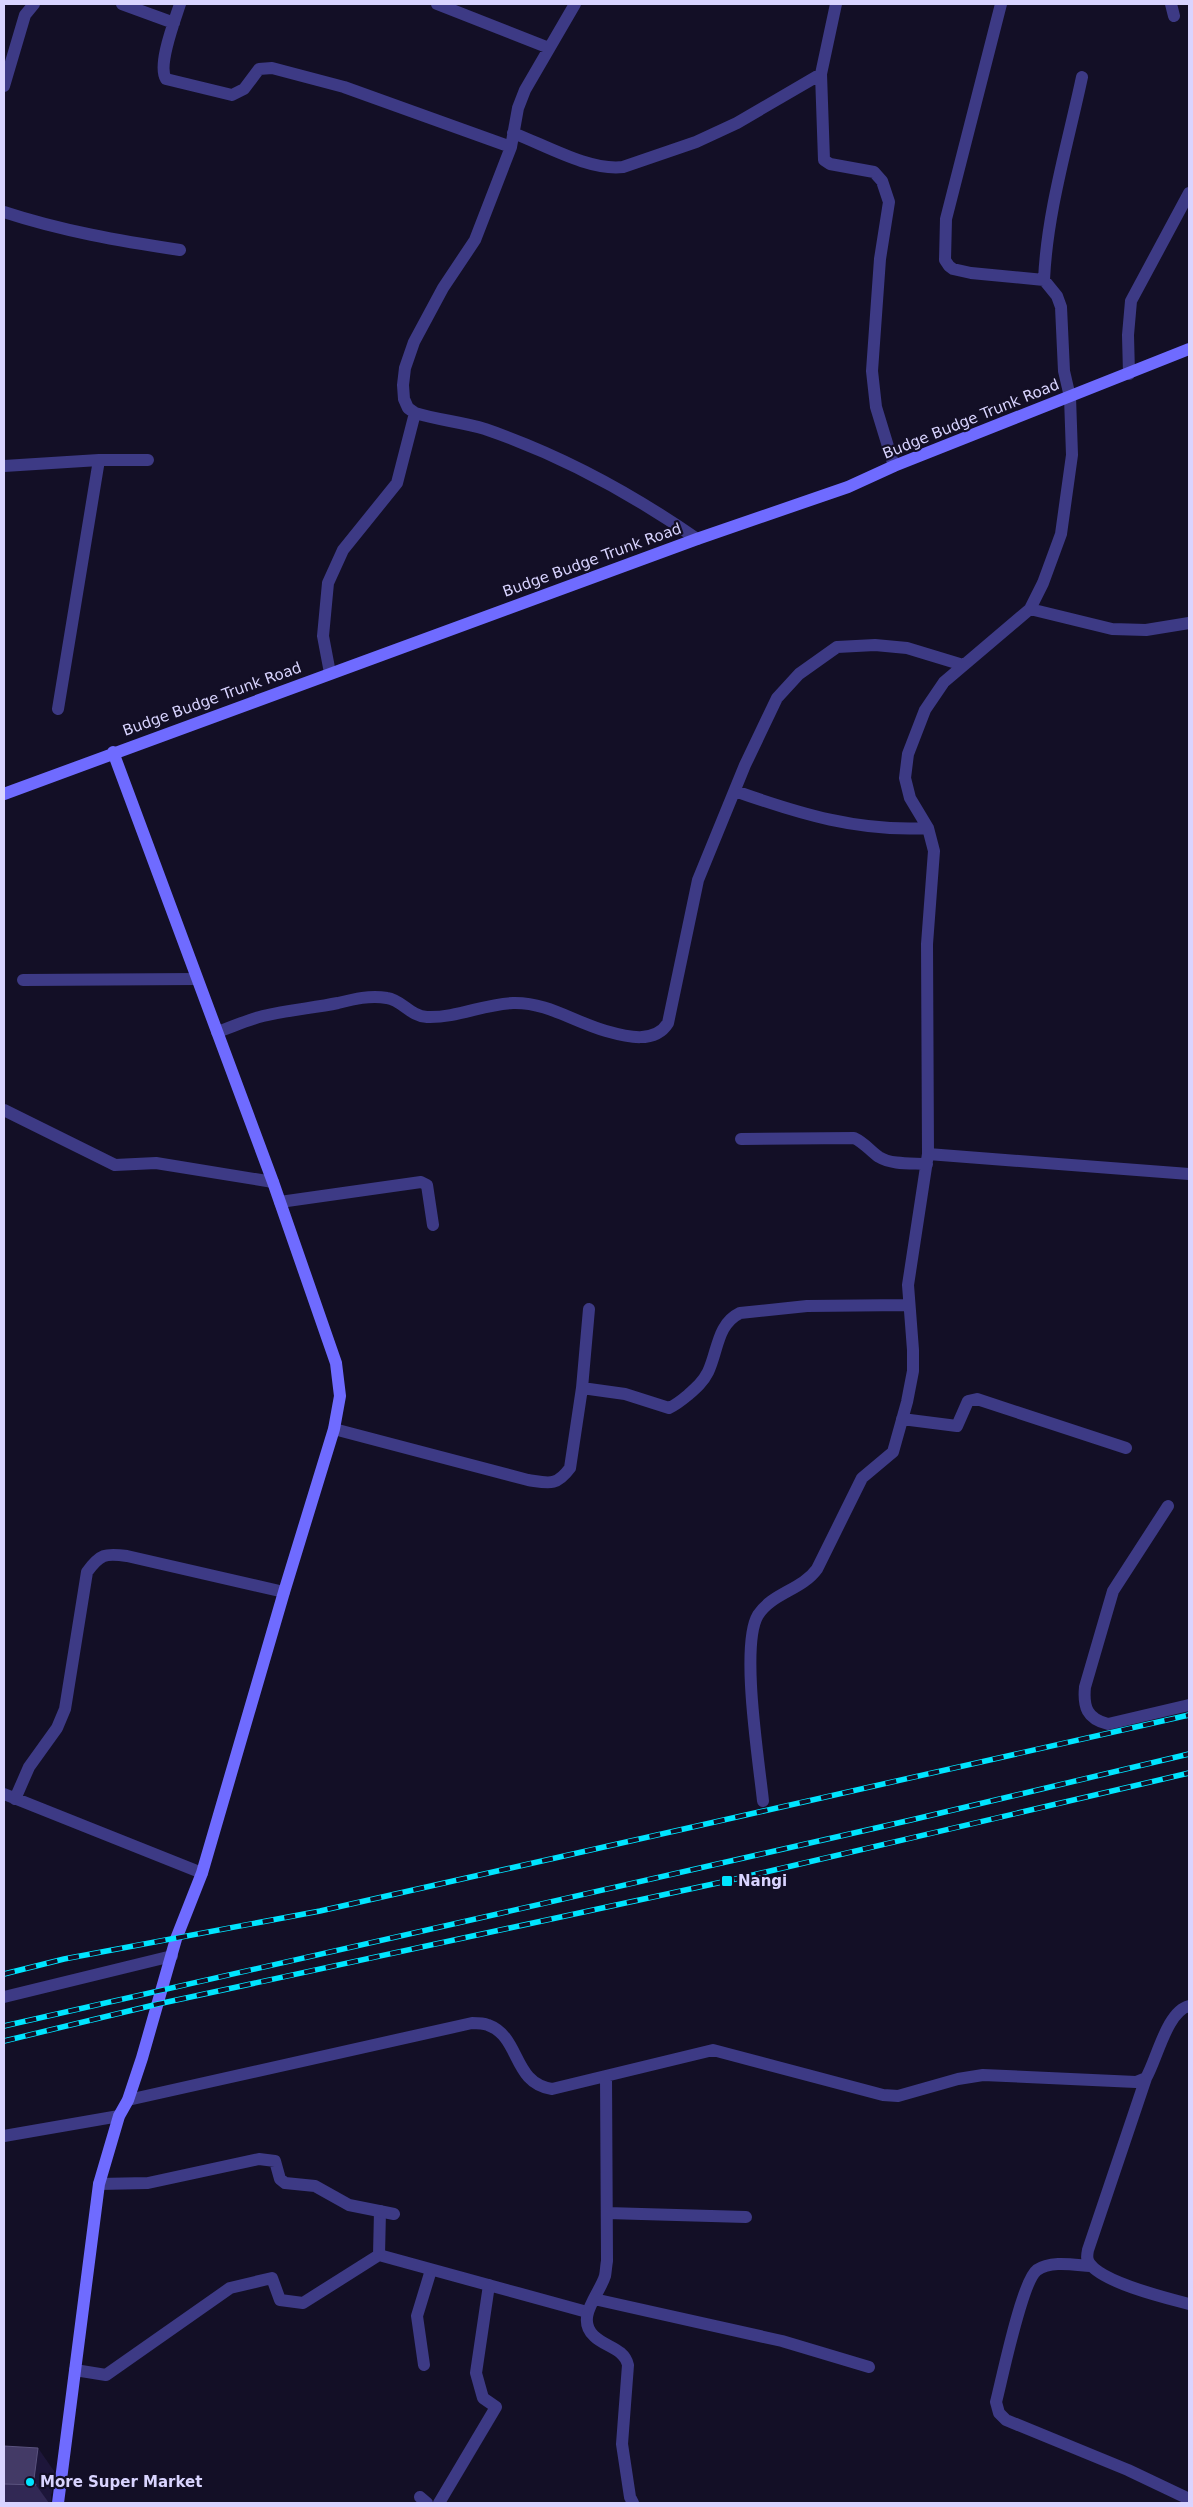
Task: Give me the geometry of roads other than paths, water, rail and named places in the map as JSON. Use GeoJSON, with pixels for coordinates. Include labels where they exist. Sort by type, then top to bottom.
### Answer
{"type":"FeatureCollection","features":[{"type":"Feature","properties":{"kind":"street"},"geometry":{"type":"LineString","coordinates":[[4,86],[25,15],[34,4]]}},
{"type":"Feature","properties":{"kind":"street"},"geometry":{"type":"LineString","coordinates":[[122,4],[174,23]]}},
{"type":"Feature","properties":{"kind":"street"},"geometry":{"type":"LineString","coordinates":[[180,4],[164,62],[164,75],[166,79],[232,95],[244,89],[259,69],[272,68],[344,88],[511,147]]}},
{"type":"Feature","properties":{"kind":"street"},"geometry":{"type":"LineString","coordinates":[[436,4],[549,48]]}},
{"type":"Feature","properties":{"kind":"street"},"geometry":{"type":"LineString","coordinates":[[575,4],[525,90],[518,108],[511,147],[475,240],[439,296],[414,342],[405,368],[404,399],[408,408],[415,413],[465,423],[538,449],[636,497],[697,538]]}},
{"type":"Feature","properties":{"kind":"street"},"geometry":{"type":"LineString","coordinates":[[836,4],[821,74],[824,160],[830,164],[874,172],[882,181],[889,202],[880,260],[872,371],[876,407],[894,466]]}},
{"type":"Feature","properties":{"kind":"street"},"geometry":{"type":"LineString","coordinates":[[763,1801],[750,1667],[752,1629],[765,1607],[807,1581],[817,1569],[862,1478],[893,1452],[913,1371],[908,1285],[927,1159],[927,944],[934,852],[928,828],[910,798],[905,778],[908,754],[925,710],[944,682],[1030,609],[1043,583],[1061,534],[1072,455],[1070,397],[1064,371],[1061,307],[1057,296],[1044,280],[971,273],[954,269],[945,260],[946,219],[1001,4]]}},
{"type":"Feature","properties":{"kind":"street"},"geometry":{"type":"LineString","coordinates":[[514,133],[591,164],[613,168],[623,167],[696,142],[737,123],[821,74]]}},
{"type":"Feature","properties":{"kind":"street"},"geometry":{"type":"LineString","coordinates":[[1044,280],[1051,220],[1082,77]]}},
{"type":"Feature","properties":{"kind":"street"},"geometry":{"type":"LineString","coordinates":[[1129,374],[1128,327],[1132,301],[1189,193]]}},
{"type":"Feature","properties":{"kind":"street"},"geometry":{"type":"LineString","coordinates":[[4,212],[50,227],[106,239],[180,250]]}},
{"type":"Feature","properties":{"kind":"street","name":"Budge Budge Trunk Road"},"geometry":{"type":"LineString","coordinates":[[4,794],[113,752],[697,538],[848,487],[894,466],[1189,349]]}},
{"type":"Feature","properties":{"kind":"street"},"geometry":{"type":"LineString","coordinates":[[330,673],[323,636],[328,583],[343,550],[397,483],[415,413]]}},
{"type":"Feature","properties":{"kind":"street"},"geometry":{"type":"LineString","coordinates":[[58,709],[99,460]]}},
{"type":"Feature","properties":{"kind":"street"},"geometry":{"type":"LineString","coordinates":[[4,466],[99,460],[148,460]]}},
{"type":"Feature","properties":{"kind":"street"},"geometry":{"type":"LineString","coordinates":[[1030,609],[1112,629],[1146,630],[1189,623]]}},
{"type":"Feature","properties":{"kind":"street"},"geometry":{"type":"LineString","coordinates":[[216,1032],[261,1016],[354,998],[376,997],[398,1002],[408,1011],[420,1017],[468,1013],[513,1003],[559,1011],[589,1026],[633,1038],[649,1036],[663,1031],[668,1023],[698,880],[777,698],[799,674],[837,648],[876,644],[907,648],[964,665]]}},
{"type":"Feature","properties":{"kind":"street"},"geometry":{"type":"LineString","coordinates":[[58,2503],[99,2184],[119,2116],[128,2100],[172,1956],[202,1873],[334,1429],[340,1396],[336,1363],[280,1202],[113,752]]}},
{"type":"Feature","properties":{"kind":"street"},"geometry":{"type":"LineString","coordinates":[[735,791],[797,813],[870,828],[886,830],[928,828]]}},
{"type":"Feature","properties":{"kind":"street"},"geometry":{"type":"LineString","coordinates":[[23,980],[196,979]]}},
{"type":"Feature","properties":{"kind":"street"},"geometry":{"type":"LineString","coordinates":[[4,1110],[114,1165],[156,1163],[272,1182]]}},
{"type":"Feature","properties":{"kind":"street"},"geometry":{"type":"LineString","coordinates":[[741,1139],[854,1138],[864,1142],[880,1157],[892,1161],[927,1159],[1189,1174]]}},
{"type":"Feature","properties":{"kind":"street"},"geometry":{"type":"LineString","coordinates":[[280,1202],[421,1182],[427,1185],[433,1225]]}},
{"type":"Feature","properties":{"kind":"street"},"geometry":{"type":"LineString","coordinates":[[582,1388],[625,1394],[669,1408],[675,1406],[698,1387],[708,1371],[722,1330],[730,1318],[740,1313],[807,1306],[908,1305]]}},
{"type":"Feature","properties":{"kind":"street"},"geometry":{"type":"LineString","coordinates":[[334,1429],[528,1480],[552,1483],[562,1479],[570,1468],[582,1388],[589,1309]]}},
{"type":"Feature","properties":{"kind":"street"},"geometry":{"type":"LineString","coordinates":[[902,1419],[957,1426],[965,1405],[968,1401],[977,1399],[1126,1448]]}},
{"type":"Feature","properties":{"kind":"street"},"geometry":{"type":"LineString","coordinates":[[1168,1506],[1113,1591],[1092,1660],[1083,1701],[1088,1713],[1096,1721],[1108,1724],[1189,1705]]}},
{"type":"Feature","properties":{"kind":"street"},"geometry":{"type":"LineString","coordinates":[[202,1873],[9,1796],[57,1728],[65,1709],[87,1572],[96,1559],[110,1553],[284,1592]]}},
{"type":"Feature","properties":{"kind":"street"},"geometry":{"type":"LineString","coordinates":[[4,1997],[172,1956]]}},
{"type":"Feature","properties":{"kind":"street"},"geometry":{"type":"LineString","coordinates":[[1090,2266],[1087,2259],[1088,2250],[1146,2078],[1170,2022],[1182,2008],[1189,2006]]}},
{"type":"Feature","properties":{"kind":"street"},"geometry":{"type":"LineString","coordinates":[[128,2100],[472,2023],[488,2025],[504,2036],[530,2080],[539,2087],[552,2089],[714,2050],[883,2094],[898,2096],[958,2079],[983,2075],[1136,2082],[1146,2078]]}},
{"type":"Feature","properties":{"kind":"street"},"geometry":{"type":"LineString","coordinates":[[606,2076],[607,2213],[604,2276],[587,2312],[589,2331],[596,2338],[621,2352],[626,2358],[628,2365],[622,2444],[630,2496],[634,2503]]}},
{"type":"Feature","properties":{"kind":"street"},"geometry":{"type":"LineString","coordinates":[[4,2136],[119,2116]]}},
{"type":"Feature","properties":{"kind":"street"},"geometry":{"type":"LineString","coordinates":[[99,2184],[148,2183],[259,2159],[269,2159],[275,2161],[280,2179],[285,2183],[315,2186],[349,2205],[394,2214]]}},
{"type":"Feature","properties":{"kind":"street"},"geometry":{"type":"LineString","coordinates":[[379,2256],[380,2211]]}},
{"type":"Feature","properties":{"kind":"street"},"geometry":{"type":"LineString","coordinates":[[607,2213],[746,2217]]}},
{"type":"Feature","properties":{"kind":"street"},"geometry":{"type":"LineString","coordinates":[[75,2370],[106,2375],[230,2288],[272,2278],[280,2300],[303,2303],[379,2256],[587,2312]]}},
{"type":"Feature","properties":{"kind":"street"},"geometry":{"type":"LineString","coordinates":[[1189,2304],[1130,2287],[1090,2266],[1048,2265],[1036,2271],[1019,2314],[996,2402],[999,2413],[1006,2420],[1128,2470],[1189,2499]]}},
{"type":"Feature","properties":{"kind":"street"},"geometry":{"type":"LineString","coordinates":[[424,2365],[417,2316],[431,2270]]}},
{"type":"Feature","properties":{"kind":"street"},"geometry":{"type":"LineString","coordinates":[[440,2503],[496,2407],[483,2398],[476,2373],[489,2285]]}},
{"type":"Feature","properties":{"kind":"street"},"geometry":{"type":"LineString","coordinates":[[594,2299],[782,2341],[869,2367]]}},
{"type":"Feature","properties":{"kind":"railway"},"geometry":{"type":"LineString","coordinates":[[4,1974],[64,1959],[320,1911],[1189,1715]]}},
{"type":"Feature","properties":{"kind":"railway"},"geometry":{"type":"LineString","coordinates":[[4,2026],[911,1820],[1189,1754]]}},
{"type":"Feature","properties":{"kind":"railway"},"geometry":{"type":"LineString","coordinates":[[4,2041],[158,2004],[727,1881],[1189,1773]]}},
{"type":"Feature","properties":{"kind":"place","name":"Nangi"},"geometry":{"type":"Point","coordinates":[727,1881]}},
{"type":"Feature","properties":{"kind":"place","name":"More Super Market"},"geometry":{"type":"Point","coordinates":[30,2482]}}]}
